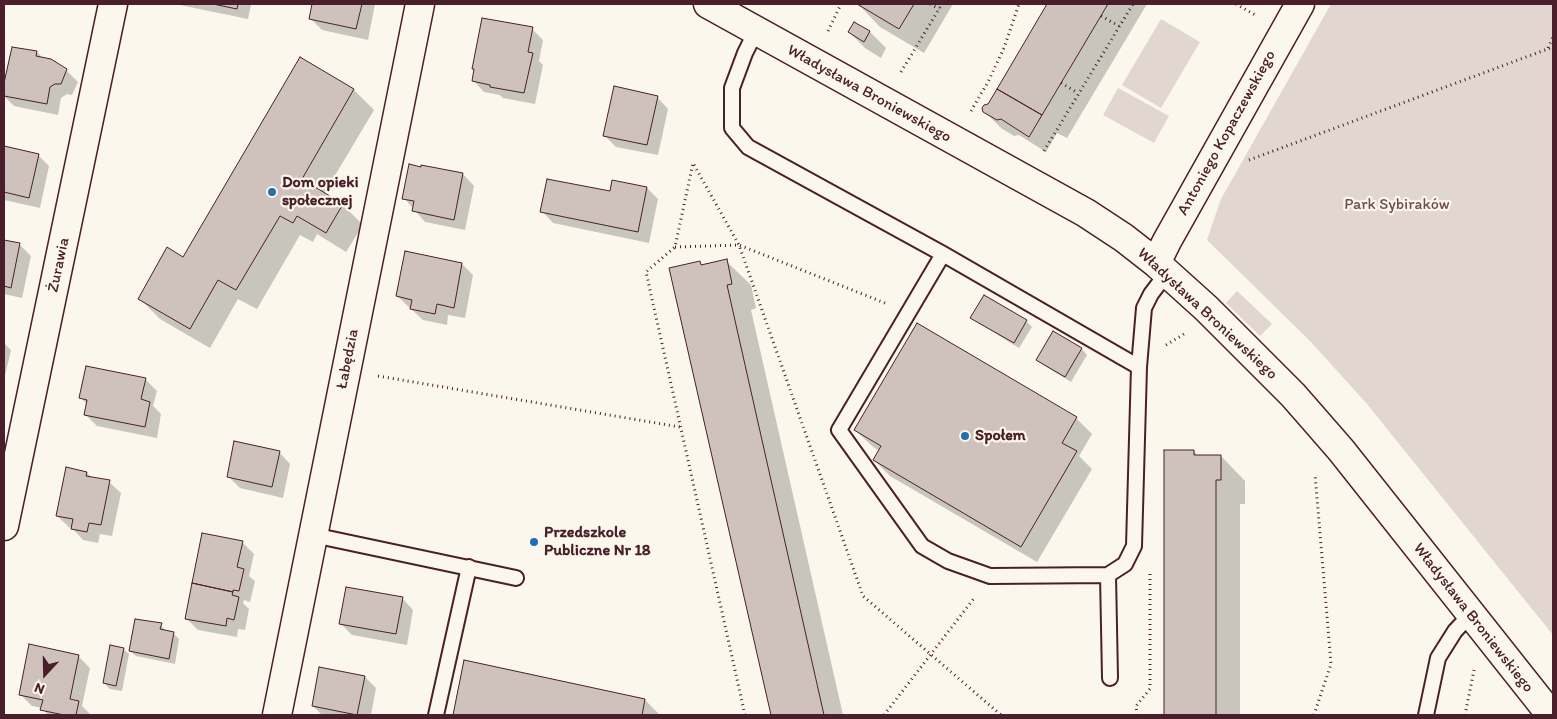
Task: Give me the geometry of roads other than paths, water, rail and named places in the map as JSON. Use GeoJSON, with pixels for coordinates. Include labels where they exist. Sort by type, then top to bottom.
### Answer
{"type":"FeatureCollection","features":[{"type":"Feature","properties":{"kind":"street","name":"Żurawia"},"geometry":{"type":"LineString","coordinates":[[4,526],[113,4]]}},
{"type":"Feature","properties":{"kind":"street","name":"Łabędzia"},"geometry":{"type":"LineString","coordinates":[[276,715],[420,4]]}},
{"type":"Feature","properties":{"kind":"street","name":"Władysława Broniewskiego"},"geometry":{"type":"LineString","coordinates":[[708,4],[1086,213],[1124,238],[1162,268],[1206,308],[1293,395],[1341,450],[1551,715]]}},
{"type":"Feature","properties":{"kind":"street","name":"Antoniego Kopaczewskiego"},"geometry":{"type":"LineString","coordinates":[[1162,268],[1166,241],[1300,4]]}},
{"type":"Feature","properties":{"kind":"lane"},"geometry":{"type":"LineString","coordinates":[[756,30],[732,88],[732,128],[748,146],[943,254],[1139,367]]}},
{"type":"Feature","properties":{"kind":"lane"},"geometry":{"type":"LineString","coordinates":[[943,254],[839,430],[922,546],[948,561],[990,576],[1108,575],[1125,564],[1134,546],[1139,367],[1144,308],[1162,268]]}},
{"type":"Feature","properties":{"kind":"lane"},"geometry":{"type":"LineString","coordinates":[[313,535],[516,578]]}},
{"type":"Feature","properties":{"kind":"lane"},"geometry":{"type":"LineString","coordinates":[[436,715],[469,568]]}},
{"type":"Feature","properties":{"kind":"lane"},"geometry":{"type":"LineString","coordinates":[[1108,575],[1110,678]]}},
{"type":"Feature","properties":{"kind":"lane"},"geometry":{"type":"LineString","coordinates":[[1426,715],[1438,658],[1455,631],[1471,614]]}},
{"type":"Feature","properties":{"kind":"place","name":"Dom opieki społecznej"},"geometry":{"type":"Point","coordinates":[272,192]}},
{"type":"Feature","properties":{"kind":"place","name":"Społem"},"geometry":{"type":"Point","coordinates":[965,436]}},
{"type":"Feature","properties":{"kind":"place","name":"Przedszkole Publiczne Nr 18"},"geometry":{"type":"Point","coordinates":[534,542]}},
{"type":"Feature","properties":{"kind":"park label","name":"Park Sybiraków"},"geometry":{"type":"Point","coordinates":[1397,205]}}]}
